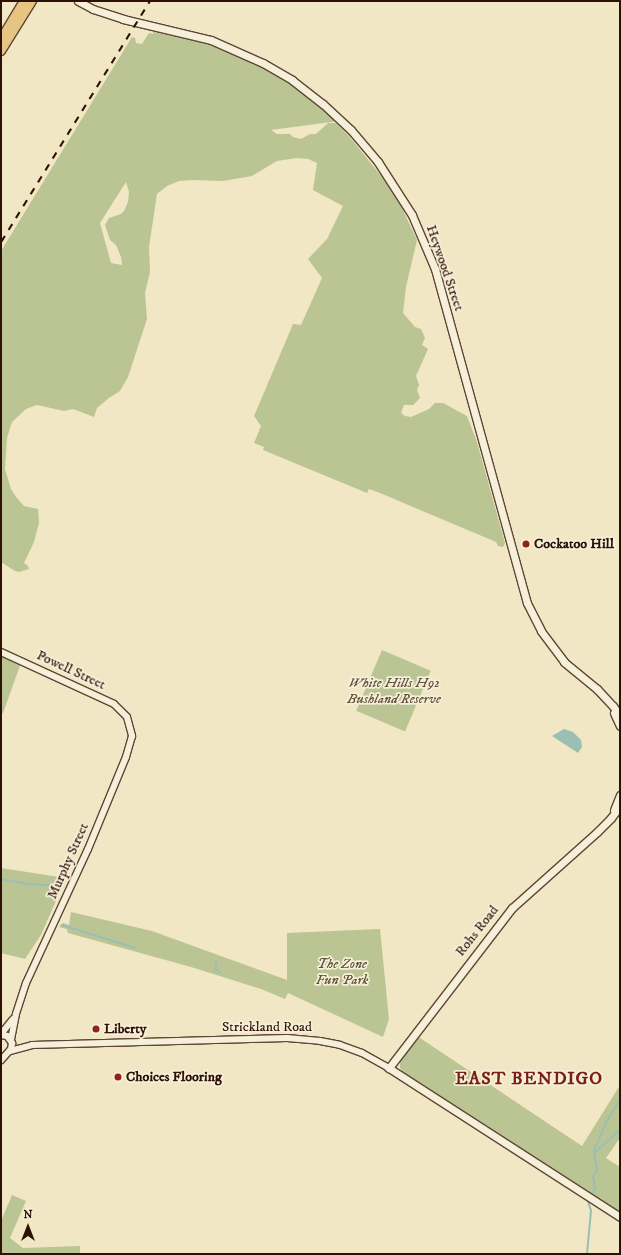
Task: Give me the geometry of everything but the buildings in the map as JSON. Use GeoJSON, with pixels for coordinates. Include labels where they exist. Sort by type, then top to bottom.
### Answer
{"type":"FeatureCollection","features":[{"type":"Feature","properties":{"kind":"highway"},"geometry":{"type":"LineString","coordinates":[[1,39],[24,1]]}},
{"type":"Feature","properties":{"kind":"highway"},"geometry":{"type":"LineString","coordinates":[[1,51],[32,1]]}},
{"type":"Feature","properties":{"kind":"main road"},"geometry":{"type":"LineString","coordinates":[[78,1],[107,13]]}},
{"type":"Feature","properties":{"kind":"main road"},"geometry":{"type":"LineString","coordinates":[[86,1],[107,13]]}},
{"type":"Feature","properties":{"kind":"main road","name":"Heywood Street"},"geometry":{"type":"LineString","coordinates":[[107,13],[119,18],[204,38],[240,52],[267,65],[302,86],[323,104],[351,130],[378,162],[412,215],[435,268],[518,570],[534,609],[547,632],[568,660],[606,698],[620,716]]}},
{"type":"Feature","properties":{"kind":"main road","name":"Heywood Street"},"geometry":{"type":"LineString","coordinates":[[606,698],[620,726]]}},
{"type":"Feature","properties":{"kind":"main road","name":"Rohs Road"},"geometry":{"type":"LineString","coordinates":[[603,827],[613,811],[620,795]]}},
{"type":"Feature","properties":{"kind":"main road","name":"Rohs Road"},"geometry":{"type":"LineString","coordinates":[[389,1068],[512,908],[603,827],[620,806]]}},
{"type":"Feature","properties":{"kind":"main road","name":"Strickland Road"},"geometry":{"type":"LineString","coordinates":[[389,1068],[620,1217]]}},
{"type":"Feature","properties":{"kind":"street","name":"Powell Street"},"geometry":{"type":"LineString","coordinates":[[1,652],[107,700],[118,707],[127,717]]}},
{"type":"Feature","properties":{"kind":"street","name":"Murphy Street"},"geometry":{"type":"LineString","coordinates":[[6,1052],[12,1045],[11,1039],[16,1014],[30,972],[88,849],[126,757],[132,736],[127,717]]}},
{"type":"Feature","properties":{"kind":"street","name":"Murphy Street"},"geometry":{"type":"LineString","coordinates":[[1,1035],[16,1014]]}},
{"type":"Feature","properties":{"kind":"street","name":"Strickland Road"},"geometry":{"type":"LineString","coordinates":[[1,1035],[32,1045]]}},
{"type":"Feature","properties":{"kind":"street","name":"Strickland Road"},"geometry":{"type":"LineString","coordinates":[[6,1052],[32,1045],[302,1039],[340,1045],[362,1053],[389,1068]]}},
{"type":"Feature","properties":{"kind":"street"},"geometry":{"type":"LineString","coordinates":[[1,1060],[6,1052]]}},
{"type":"Feature","properties":{"kind":"green space"},"geometry":{"type":"Polygon","coordinates":[[[153,32],[225,46],[276,68],[339,121],[271,130],[277,134],[290,134],[293,137],[301,139],[310,134],[316,134],[328,123],[336,123],[349,136],[386,182],[402,208],[417,240],[406,287],[403,313],[415,327],[421,329],[425,338],[422,345],[428,349],[416,376],[419,385],[417,390],[420,398],[413,405],[404,405],[401,413],[405,416],[411,417],[429,409],[435,403],[443,403],[467,416],[477,442],[505,543],[503,547],[498,546],[496,542],[380,493],[369,489],[367,493],[263,450],[264,447],[254,443],[261,426],[254,416],[293,324],[301,325],[322,278],[308,259],[327,239],[343,206],[313,190],[317,163],[308,159],[297,158],[277,161],[252,176],[223,181],[179,181],[167,186],[157,194],[149,247],[150,272],[145,293],[147,319],[128,377],[120,391],[97,408],[94,417],[73,409],[64,411],[37,405],[26,409],[12,422],[7,438],[5,469],[11,489],[16,497],[24,506],[38,509],[39,523],[34,542],[24,563],[29,569],[19,572],[15,571],[1,562],[1,251],[132,37],[135,38],[136,43],[142,44],[149,33],[153,34],[153,32]],[[126,182],[100,223],[111,263],[122,265],[121,257],[116,245],[110,240],[105,225],[109,218],[121,214],[124,211],[128,202],[129,192],[126,182]]]}},
{"type":"Feature","properties":{"kind":"green space","name":"White Hills H92 Bushland Reserve"},"geometry":{"type":"Polygon","coordinates":[[[382,650],[431,671],[405,731],[356,711],[382,650]]]}},
{"type":"Feature","properties":{"kind":"green space"},"geometry":{"type":"Polygon","coordinates":[[[1,652],[22,660],[3,713],[1,713],[1,652]]]}},
{"type":"Feature","properties":{"kind":"green space"},"geometry":{"type":"Polygon","coordinates":[[[1,868],[66,878],[41,935],[25,959],[1,953],[1,868]]]}},
{"type":"Feature","properties":{"kind":"green space","name":"The Zone Fun Park"},"geometry":{"type":"Polygon","coordinates":[[[71,912],[152,931],[287,980],[287,933],[380,929],[389,1019],[383,1037],[288,993],[285,999],[261,989],[191,967],[68,933],[67,929],[59,927],[63,923],[69,925],[71,912]]]}},
{"type":"Feature","properties":{"kind":"green space"},"geometry":{"type":"Polygon","coordinates":[[[417,1036],[582,1146],[620,1085],[620,1138],[606,1158],[620,1167],[620,1214],[404,1074],[400,1068],[400,1059],[417,1036]]]}},
{"type":"Feature","properties":{"kind":"green space"},"geometry":{"type":"Polygon","coordinates":[[[12,1195],[26,1201],[10,1238],[23,1248],[80,1246],[80,1254],[1,1254],[1,1221],[12,1195]]]}},
{"type":"Feature","properties":{"kind":"water"},"geometry":{"type":"Polygon","coordinates":[[[564,729],[573,732],[581,740],[582,747],[578,753],[552,736],[564,729]]]}},
{"type":"Feature","properties":{"kind":"waterway"},"geometry":{"type":"LineString","coordinates":[[1,879],[29,884],[48,885],[60,890]]}},
{"type":"Feature","properties":{"kind":"waterway"},"geometry":{"type":"LineString","coordinates":[[62,925],[136,948]]}},
{"type":"Feature","properties":{"kind":"waterway"},"geometry":{"type":"LineString","coordinates":[[215,969],[220,972]]}},
{"type":"Feature","properties":{"kind":"waterway"},"geometry":{"type":"LineString","coordinates":[[594,1151],[607,1121],[620,1099]]}},
{"type":"Feature","properties":{"kind":"waterway"},"geometry":{"type":"LineString","coordinates":[[592,1194],[595,1189],[593,1177],[597,1170],[594,1153],[620,1130]]}},
{"type":"Feature","properties":{"kind":"waterway"},"geometry":{"type":"LineString","coordinates":[[587,1254],[591,1211],[588,1202]]}},
{"type":"Feature","properties":{"kind":"railway"},"geometry":{"type":"LineString","coordinates":[[1,242],[150,1]]}},
{"type":"Feature","properties":{"kind":"place","name":"Cockatoo Hill"},"geometry":{"type":"Point","coordinates":[526,544]}},
{"type":"Feature","properties":{"kind":"place","name":"Liberty"},"geometry":{"type":"Point","coordinates":[96,1029]}},
{"type":"Feature","properties":{"kind":"place","name":"Choices Flooring"},"geometry":{"type":"Point","coordinates":[118,1077]}},
{"type":"Feature","properties":{"kind":"district","name":"EAST BENDIGO"},"geometry":{"type":"Point","coordinates":[529,1079]}}]}
